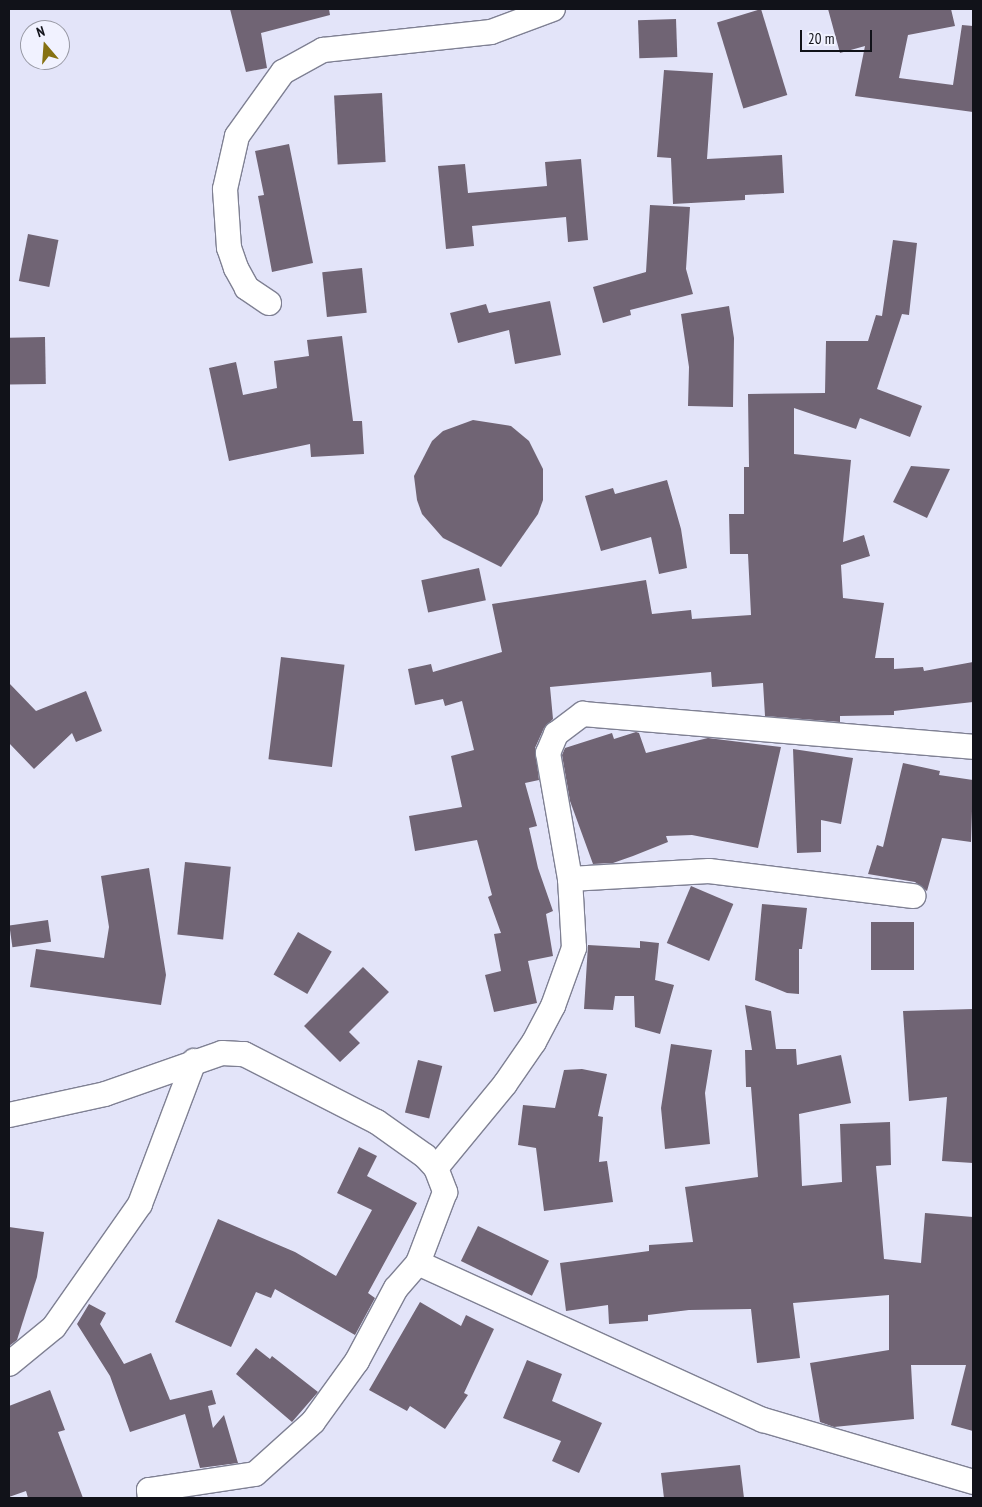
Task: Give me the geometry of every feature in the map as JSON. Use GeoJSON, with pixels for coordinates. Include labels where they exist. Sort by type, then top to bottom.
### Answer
{"type":"FeatureCollection","features":[{"type":"Feature","properties":{"kind":"street"},"geometry":{"type":"LineString","coordinates":[[269,302],[247,288],[236,268],[229,248],[225,189],[237,136],[283,72],[322,50],[491,32],[553,9]]}},
{"type":"Feature","properties":{"kind":"street"},"geometry":{"type":"LineString","coordinates":[[436,1168],[505,1084],[534,1042],[553,1006],[574,948],[570,879],[548,753],[556,734],[583,714],[973,747]]}},
{"type":"Feature","properties":{"kind":"street"},"geometry":{"type":"LineString","coordinates":[[570,879],[709,871],[913,896]]}},
{"type":"Feature","properties":{"kind":"street"},"geometry":{"type":"LineString","coordinates":[[9,1115],[105,1094],[194,1061],[222,1053],[244,1054],[377,1122],[436,1168],[445,1192],[418,1263],[396,1288],[357,1360],[313,1422],[255,1474],[149,1490],[150,1498]]}},
{"type":"Feature","properties":{"kind":"street"},"geometry":{"type":"LineString","coordinates":[[9,1364],[54,1327],[140,1204],[194,1061]]}},
{"type":"Feature","properties":{"kind":"street"},"geometry":{"type":"LineString","coordinates":[[418,1263],[762,1420],[973,1482]]}},
{"type":"Feature","properties":{"kind":"building"},"geometry":{"type":"Polygon","coordinates":[[[230,9],[329,9],[330,15],[261,33],[267,68],[246,72],[230,9]]]}},
{"type":"Feature","properties":{"kind":"building"},"geometry":{"type":"Polygon","coordinates":[[[761,9],[787,95],[743,109],[717,22],[761,9]]]}},
{"type":"Feature","properties":{"kind":"building"},"geometry":{"type":"Polygon","coordinates":[[[828,9],[951,9],[955,26],[908,35],[899,78],[953,85],[962,25],[973,26],[973,112],[855,96],[865,46],[840,53],[828,9]]]}},
{"type":"Feature","properties":{"kind":"building"},"geometry":{"type":"Polygon","coordinates":[[[676,19],[677,57],[639,58],[638,20],[676,19]]]}},
{"type":"Feature","properties":{"kind":"building"},"geometry":{"type":"Polygon","coordinates":[[[664,70],[713,73],[707,159],[782,155],[784,193],[745,195],[745,200],[673,204],[671,158],[657,157],[664,70]]]}},
{"type":"Feature","properties":{"kind":"building"},"geometry":{"type":"Polygon","coordinates":[[[382,93],[386,162],[338,164],[334,96],[382,93]]]}},
{"type":"Feature","properties":{"kind":"building"},"geometry":{"type":"Polygon","coordinates":[[[289,144],[313,263],[272,272],[258,196],[264,195],[255,151],[289,144]]]}},
{"type":"Feature","properties":{"kind":"building"},"geometry":{"type":"Polygon","coordinates":[[[581,159],[588,240],[568,242],[566,217],[472,226],[474,246],[446,249],[438,166],[465,164],[468,193],[547,186],[545,162],[581,159]]]}},
{"type":"Feature","properties":{"kind":"building"},"geometry":{"type":"Polygon","coordinates":[[[650,205],[690,207],[686,269],[693,294],[630,310],[631,315],[603,323],[593,287],[646,272],[650,205]]]}},
{"type":"Feature","properties":{"kind":"building"},"geometry":{"type":"Polygon","coordinates":[[[28,234],[58,240],[49,287],[19,281],[28,234]]]}},
{"type":"Feature","properties":{"kind":"building"},"geometry":{"type":"Polygon","coordinates":[[[893,240],[917,243],[909,315],[902,314],[877,389],[922,406],[910,437],[860,418],[856,429],[794,408],[794,454],[851,460],[843,542],[864,535],[870,556],[841,565],[843,598],[884,603],[875,658],[894,658],[894,669],[923,667],[924,671],[973,662],[973,702],[894,711],[894,715],[840,716],[840,722],[765,716],[763,683],[712,687],[711,672],[550,687],[553,719],[544,728],[535,748],[539,780],[525,783],[537,826],[529,828],[538,868],[553,911],[546,914],[553,956],[528,961],[537,1003],[494,1012],[485,975],[501,971],[494,934],[501,933],[488,897],[492,895],[477,840],[415,851],[409,816],[462,807],[451,756],[474,750],[462,701],[445,706],[443,699],[415,705],[408,669],[431,664],[433,672],[502,652],[492,604],[646,580],[652,614],[691,610],[692,619],[751,615],[748,554],[730,554],[729,514],[744,514],[744,467],[749,467],[748,394],[825,393],[826,341],[868,341],[876,315],[882,316],[893,240]]]}},
{"type":"Feature","properties":{"kind":"building"},"geometry":{"type":"Polygon","coordinates":[[[362,268],[367,313],[327,317],[322,272],[362,268]]]}},
{"type":"Feature","properties":{"kind":"building"},"geometry":{"type":"Polygon","coordinates":[[[550,301],[561,355],[515,364],[509,330],[458,343],[450,313],[486,304],[489,313],[550,301]]]}},
{"type":"Feature","properties":{"kind":"building"},"geometry":{"type":"Polygon","coordinates":[[[729,306],[734,338],[733,407],[688,406],[689,367],[681,314],[729,306]]]}},
{"type":"Feature","properties":{"kind":"building"},"geometry":{"type":"Polygon","coordinates":[[[342,336],[353,421],[362,421],[364,454],[311,457],[310,444],[229,461],[209,368],[236,362],[243,395],[277,388],[274,361],[309,356],[307,340],[342,336]]]}},
{"type":"Feature","properties":{"kind":"building"},"geometry":{"type":"Polygon","coordinates":[[[45,337],[46,384],[10,385],[9,338],[45,337]]]}},
{"type":"Feature","properties":{"kind":"building"},"geometry":{"type":"Polygon","coordinates":[[[473,420],[511,426],[529,441],[543,469],[543,500],[538,514],[501,567],[443,538],[422,514],[417,500],[414,476],[432,441],[443,431],[473,420]]]}},
{"type":"Feature","properties":{"kind":"building"},"geometry":{"type":"Polygon","coordinates":[[[911,466],[950,469],[927,518],[893,502],[911,466]]]}},
{"type":"Feature","properties":{"kind":"building"},"geometry":{"type":"Polygon","coordinates":[[[667,480],[681,529],[687,568],[659,574],[651,537],[601,551],[585,496],[613,488],[615,494],[667,480]]]}},
{"type":"Feature","properties":{"kind":"building"},"geometry":{"type":"Polygon","coordinates":[[[479,568],[486,600],[428,613],[421,580],[479,568]]]}},
{"type":"Feature","properties":{"kind":"building"},"geometry":{"type":"Polygon","coordinates":[[[281,657],[345,665],[332,767],[268,759],[281,657]]]}},
{"type":"Feature","properties":{"kind":"building"},"geometry":{"type":"Polygon","coordinates":[[[9,683],[36,711],[86,691],[102,731],[76,742],[72,733],[34,769],[9,743],[9,683]]]}},
{"type":"Feature","properties":{"kind":"building"},"geometry":{"type":"Polygon","coordinates":[[[636,732],[639,733],[646,753],[708,738],[781,747],[758,848],[692,835],[666,836],[668,842],[633,856],[613,863],[593,864],[570,801],[562,755],[565,748],[612,733],[614,739],[636,732]]]}},
{"type":"Feature","properties":{"kind":"building"},"geometry":{"type":"Polygon","coordinates":[[[793,749],[853,758],[841,824],[821,820],[821,852],[797,853],[793,749]]]}},
{"type":"Feature","properties":{"kind":"building"},"geometry":{"type":"Polygon","coordinates":[[[903,763],[940,771],[939,775],[973,780],[971,842],[942,838],[927,891],[915,882],[868,874],[877,845],[883,847],[903,763]]]}},
{"type":"Feature","properties":{"kind":"building"},"geometry":{"type":"Polygon","coordinates":[[[185,862],[231,867],[223,939],[177,935],[185,862]]]}},
{"type":"Feature","properties":{"kind":"building"},"geometry":{"type":"Polygon","coordinates":[[[149,868],[166,975],[161,1005],[30,987],[36,949],[104,958],[109,927],[101,876],[149,868]]]}},
{"type":"Feature","properties":{"kind":"building"},"geometry":{"type":"Polygon","coordinates":[[[691,886],[733,904],[709,961],[667,943],[691,886]]]}},
{"type":"Feature","properties":{"kind":"building"},"geometry":{"type":"Polygon","coordinates":[[[762,904],[807,908],[802,949],[799,949],[799,994],[787,993],[755,980],[762,904]]]}},
{"type":"Feature","properties":{"kind":"building"},"geometry":{"type":"Polygon","coordinates":[[[48,920],[51,942],[12,947],[9,925],[48,920]]]}},
{"type":"Feature","properties":{"kind":"building"},"geometry":{"type":"Polygon","coordinates":[[[871,922],[914,922],[914,970],[871,970],[871,922]]]}},
{"type":"Feature","properties":{"kind":"building"},"geometry":{"type":"Polygon","coordinates":[[[298,932],[332,952],[307,994],[274,974],[298,932]]]}},
{"type":"Feature","properties":{"kind":"building"},"geometry":{"type":"Polygon","coordinates":[[[640,941],[659,943],[655,980],[674,985],[660,1034],[635,1027],[634,996],[615,996],[613,1010],[584,1009],[588,945],[640,948],[640,941]]]}},
{"type":"Feature","properties":{"kind":"building"},"geometry":{"type":"Polygon","coordinates":[[[363,967],[389,992],[349,1032],[360,1043],[340,1062],[304,1026],[363,967]]]}},
{"type":"Feature","properties":{"kind":"building"},"geometry":{"type":"Polygon","coordinates":[[[745,1005],[771,1011],[776,1049],[796,1049],[797,1065],[841,1055],[851,1103],[799,1114],[802,1186],[842,1182],[840,1124],[890,1122],[891,1165],[876,1166],[884,1259],[921,1263],[925,1213],[973,1217],[973,1431],[951,1425],[966,1365],[911,1365],[914,1419],[834,1427],[820,1422],[810,1363],[889,1350],[889,1295],[793,1303],[800,1358],[757,1363],[751,1309],[689,1310],[648,1315],[648,1321],[609,1324],[608,1305],[566,1311],[560,1263],[649,1251],[649,1245],[693,1242],[685,1187],[758,1177],[751,1087],[746,1087],[745,1050],[752,1050],[745,1005]]]}},
{"type":"Feature","properties":{"kind":"building"},"geometry":{"type":"Polygon","coordinates":[[[973,1009],[973,1163],[942,1161],[947,1097],[909,1101],[903,1011],[973,1009]]]}},
{"type":"Feature","properties":{"kind":"building"},"geometry":{"type":"Polygon","coordinates":[[[671,1044],[712,1050],[705,1093],[710,1144],[665,1149],[661,1108],[671,1044]]]}},
{"type":"Feature","properties":{"kind":"building"},"geometry":{"type":"Polygon","coordinates":[[[418,1060],[442,1066],[429,1118],[405,1112],[418,1060]]]}},
{"type":"Feature","properties":{"kind":"building"},"geometry":{"type":"Polygon","coordinates":[[[582,1069],[607,1074],[598,1116],[603,1117],[599,1162],[607,1161],[613,1202],[544,1211],[536,1148],[518,1145],[523,1105],[555,1108],[564,1070],[582,1069]]]}},
{"type":"Feature","properties":{"kind":"building"},"geometry":{"type":"Polygon","coordinates":[[[359,1147],[377,1156],[367,1176],[417,1203],[368,1293],[375,1298],[355,1335],[275,1289],[271,1298],[256,1292],[231,1347],[175,1322],[218,1219],[295,1252],[336,1276],[372,1210],[337,1193],[359,1147]]]}},
{"type":"Feature","properties":{"kind":"building"},"geometry":{"type":"Polygon","coordinates":[[[478,1226],[549,1261],[532,1296],[461,1261],[478,1226]]]}},
{"type":"Feature","properties":{"kind":"building"},"geometry":{"type":"Polygon","coordinates":[[[9,1227],[44,1232],[37,1277],[17,1340],[9,1346],[9,1227]]]}},
{"type":"Feature","properties":{"kind":"building"},"geometry":{"type":"Polygon","coordinates":[[[420,1302],[461,1326],[466,1315],[494,1329],[464,1393],[468,1395],[445,1429],[410,1406],[407,1411],[369,1390],[420,1302]]]}},
{"type":"Feature","properties":{"kind":"building"},"geometry":{"type":"Polygon","coordinates":[[[89,1304],[106,1313],[100,1324],[124,1364],[151,1353],[170,1400],[212,1390],[216,1404],[208,1406],[213,1428],[224,1415],[238,1463],[200,1468],[185,1414],[130,1432],[110,1376],[77,1324],[89,1304]]]}},
{"type":"Feature","properties":{"kind":"building"},"geometry":{"type":"Polygon","coordinates":[[[256,1348],[270,1359],[272,1356],[318,1392],[292,1422],[236,1374],[256,1348]]]}},
{"type":"Feature","properties":{"kind":"building"},"geometry":{"type":"Polygon","coordinates":[[[527,1360],[562,1374],[552,1401],[602,1423],[579,1473],[552,1461],[561,1441],[503,1418],[527,1360]]]}},
{"type":"Feature","properties":{"kind":"building"},"geometry":{"type":"Polygon","coordinates":[[[50,1390],[65,1430],[58,1432],[83,1498],[28,1498],[26,1491],[9,1497],[9,1406],[50,1390]]]}},
{"type":"Feature","properties":{"kind":"building"},"geometry":{"type":"Polygon","coordinates":[[[740,1465],[744,1498],[664,1498],[661,1473],[740,1465]]]}}]}
